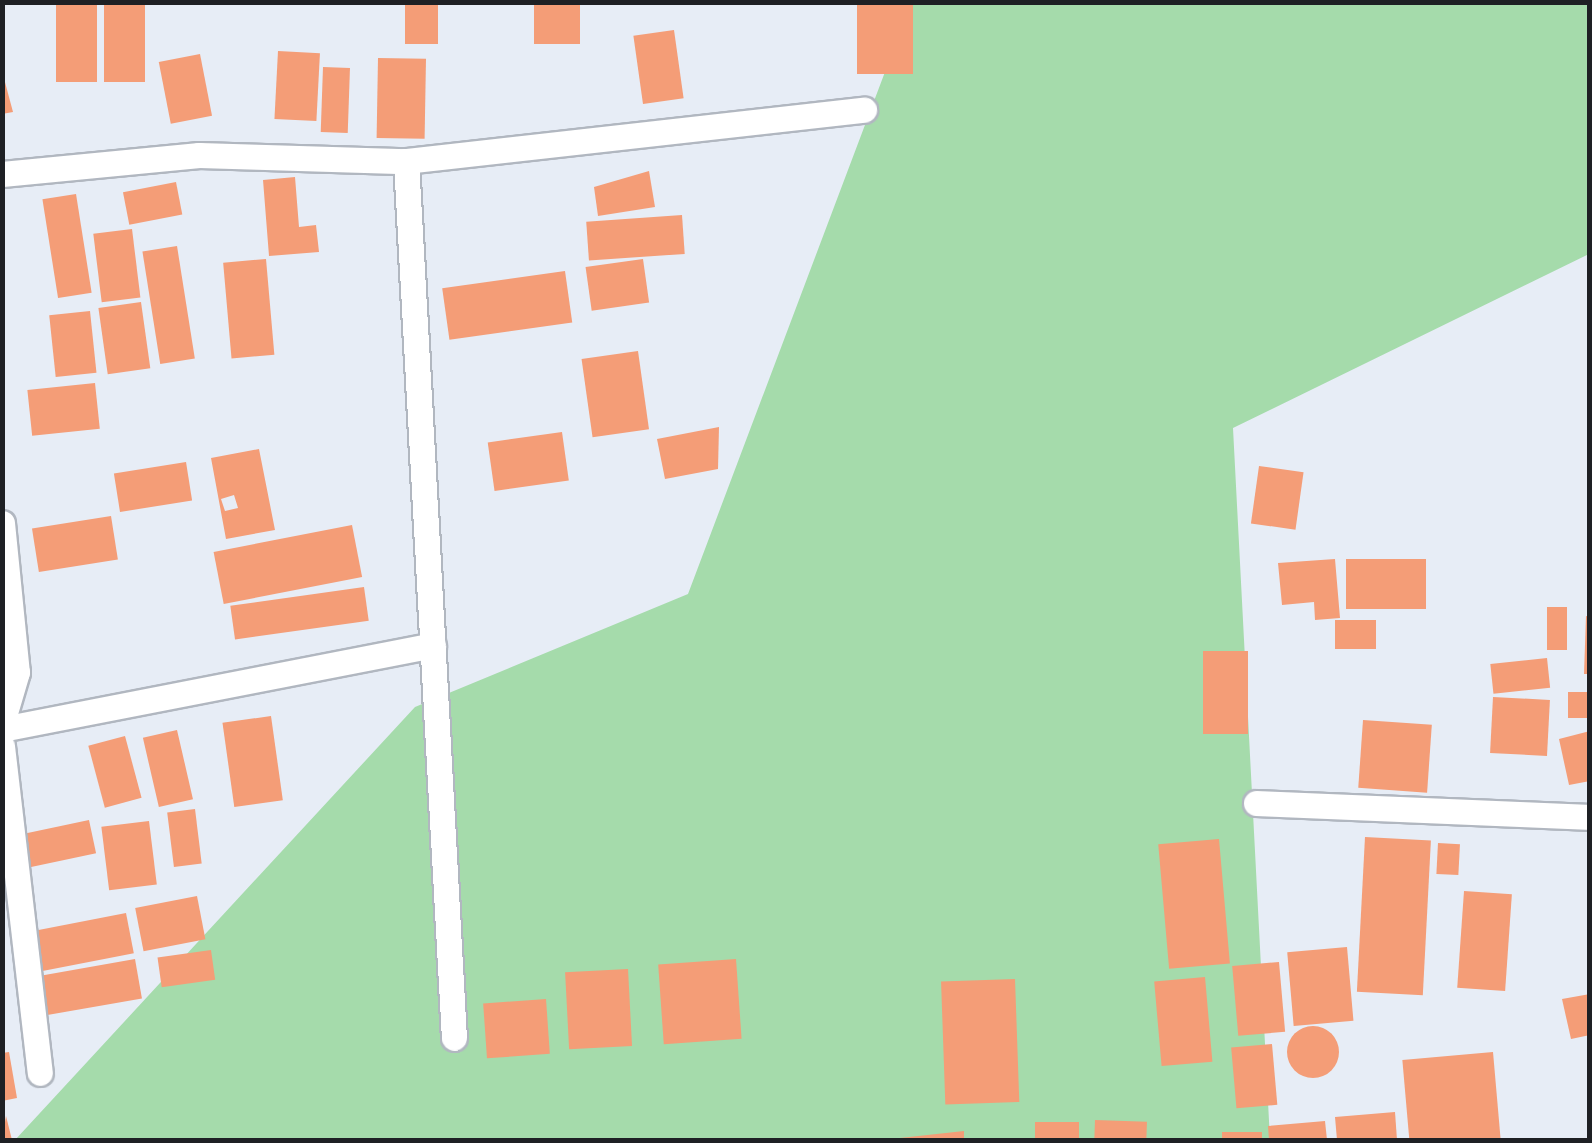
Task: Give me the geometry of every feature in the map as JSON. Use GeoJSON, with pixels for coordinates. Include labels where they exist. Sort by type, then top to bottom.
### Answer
{"type":"FeatureCollection","features":[{"type":"Feature","properties":{"kind":"street"},"geometry":{"type":"LineString","coordinates":[[2,174],[199,155],[406,161],[864,110]]}},
{"type":"Feature","properties":{"kind":"street"},"geometry":{"type":"LineString","coordinates":[[406,161],[454,1038]]}},
{"type":"Feature","properties":{"kind":"street"},"geometry":{"type":"LineString","coordinates":[[2,523],[17,672],[2,726],[432,645]]}},
{"type":"Feature","properties":{"kind":"street"},"geometry":{"type":"LineString","coordinates":[[2,746],[40,1073]]}},
{"type":"Feature","properties":{"kind":"street"},"geometry":{"type":"LineString","coordinates":[[1256,803],[1590,817]]}},
{"type":"Feature","properties":{"kind":"green space"},"geometry":{"type":"Polygon","coordinates":[[[911,3],[1589,3],[1589,254],[1233,428],[1270,1140],[15,1140],[415,707],[688,594],[911,3]]]}},
{"type":"Feature","properties":{"kind":"building"},"geometry":{"type":"Polygon","coordinates":[[[56,2],[97,2],[97,82],[56,82],[56,2]]]}},
{"type":"Feature","properties":{"kind":"building"},"geometry":{"type":"Polygon","coordinates":[[[104,2],[145,2],[145,82],[104,82],[104,2]]]}},
{"type":"Feature","properties":{"kind":"building"},"geometry":{"type":"Polygon","coordinates":[[[405,2],[438,2],[438,44],[405,44],[405,2]]]}},
{"type":"Feature","properties":{"kind":"building"},"geometry":{"type":"Polygon","coordinates":[[[534,2],[580,2],[580,44],[534,44],[534,2]]]}},
{"type":"Feature","properties":{"kind":"building"},"geometry":{"type":"Polygon","coordinates":[[[857,2],[913,2],[913,74],[857,74],[857,2]]]}},
{"type":"Feature","properties":{"kind":"building"},"geometry":{"type":"Polygon","coordinates":[[[674,30],[684,98],[643,104],[633,36],[674,30]]]}},
{"type":"Feature","properties":{"kind":"building"},"geometry":{"type":"Polygon","coordinates":[[[278,51],[320,53],[316,121],[274,119],[278,51]]]}},
{"type":"Feature","properties":{"kind":"building"},"geometry":{"type":"Polygon","coordinates":[[[200,54],[212,116],[171,124],[159,62],[200,54]]]}},
{"type":"Feature","properties":{"kind":"building"},"geometry":{"type":"Polygon","coordinates":[[[378,58],[426,59],[425,139],[377,138],[378,58]]]}},
{"type":"Feature","properties":{"kind":"building"},"geometry":{"type":"Polygon","coordinates":[[[323,67],[350,68],[348,133],[321,132],[323,67]]]}},
{"type":"Feature","properties":{"kind":"building"},"geometry":{"type":"Polygon","coordinates":[[[2,71],[13,112],[2,114],[2,71]]]}},
{"type":"Feature","properties":{"kind":"building"},"geometry":{"type":"Polygon","coordinates":[[[649,171],[655,207],[598,216],[594,187],[649,171]]]}},
{"type":"Feature","properties":{"kind":"building"},"geometry":{"type":"Polygon","coordinates":[[[295,177],[299,227],[316,225],[319,252],[269,256],[263,180],[295,177]]]}},
{"type":"Feature","properties":{"kind":"building"},"geometry":{"type":"Polygon","coordinates":[[[176,182],[182,214],[129,225],[123,192],[176,182]]]}},
{"type":"Feature","properties":{"kind":"building"},"geometry":{"type":"Polygon","coordinates":[[[76,194],[92,293],[58,298],[42,199],[76,194]]]}},
{"type":"Feature","properties":{"kind":"building"},"geometry":{"type":"Polygon","coordinates":[[[682,215],[685,254],[589,261],[586,222],[682,215]]]}},
{"type":"Feature","properties":{"kind":"building"},"geometry":{"type":"Polygon","coordinates":[[[132,229],[140,297],[102,302],[93,234],[132,229]]]}},
{"type":"Feature","properties":{"kind":"building"},"geometry":{"type":"Polygon","coordinates":[[[177,246],[195,359],[160,364],[142,251],[177,246]]]}},
{"type":"Feature","properties":{"kind":"building"},"geometry":{"type":"Polygon","coordinates":[[[266,259],[274,355],[232,358],[223,263],[266,259]]]}},
{"type":"Feature","properties":{"kind":"building"},"geometry":{"type":"Polygon","coordinates":[[[643,259],[649,303],[592,311],[586,267],[643,259]]]}},
{"type":"Feature","properties":{"kind":"building"},"geometry":{"type":"Polygon","coordinates":[[[565,271],[572,322],[449,340],[442,288],[565,271]]]}},
{"type":"Feature","properties":{"kind":"building"},"geometry":{"type":"Polygon","coordinates":[[[141,302],[150,368],[108,374],[98,308],[141,302]]]}},
{"type":"Feature","properties":{"kind":"building"},"geometry":{"type":"Polygon","coordinates":[[[90,311],[96,373],[56,377],[49,315],[90,311]]]}},
{"type":"Feature","properties":{"kind":"building"},"geometry":{"type":"Polygon","coordinates":[[[638,351],[649,429],[593,437],[582,359],[638,351]]]}},
{"type":"Feature","properties":{"kind":"building"},"geometry":{"type":"Polygon","coordinates":[[[95,383],[100,429],[32,436],[27,390],[95,383]]]}},
{"type":"Feature","properties":{"kind":"building"},"geometry":{"type":"Polygon","coordinates":[[[719,427],[718,469],[665,479],[657,439],[719,427]]]}},
{"type":"Feature","properties":{"kind":"building"},"geometry":{"type":"Polygon","coordinates":[[[562,432],[569,481],[495,491],[488,442],[562,432]]]}},
{"type":"Feature","properties":{"kind":"building"},"geometry":{"type":"Polygon","coordinates":[[[259,449],[275,530],[226,539],[211,458],[259,449]],[[234,495],[221,499],[225,511],[238,508],[234,495]]]}},
{"type":"Feature","properties":{"kind":"building"},"geometry":{"type":"Polygon","coordinates":[[[186,462],[192,501],[120,512],[114,473],[186,462]]]}},
{"type":"Feature","properties":{"kind":"building"},"geometry":{"type":"Polygon","coordinates":[[[1259,466],[1304,472],[1295,530],[1251,523],[1259,466]]]}},
{"type":"Feature","properties":{"kind":"building"},"geometry":{"type":"Polygon","coordinates":[[[111,516],[118,559],[39,572],[32,529],[111,516]]]}},
{"type":"Feature","properties":{"kind":"building"},"geometry":{"type":"Polygon","coordinates":[[[352,525],[362,577],[224,604],[214,552],[352,525]]]}},
{"type":"Feature","properties":{"kind":"building"},"geometry":{"type":"Polygon","coordinates":[[[1335,559],[1340,618],[1315,620],[1314,602],[1282,605],[1278,563],[1335,559]]]}},
{"type":"Feature","properties":{"kind":"building"},"geometry":{"type":"Polygon","coordinates":[[[1346,559],[1426,559],[1426,609],[1346,609],[1346,559]]]}},
{"type":"Feature","properties":{"kind":"building"},"geometry":{"type":"Polygon","coordinates":[[[364,587],[369,621],[235,639],[230,606],[364,587]]]}},
{"type":"Feature","properties":{"kind":"building"},"geometry":{"type":"Polygon","coordinates":[[[1547,607],[1567,607],[1567,650],[1547,650],[1547,607]]]}},
{"type":"Feature","properties":{"kind":"building"},"geometry":{"type":"Polygon","coordinates":[[[1586,616],[1590,617],[1590,674],[1584,674],[1586,616]]]}},
{"type":"Feature","properties":{"kind":"building"},"geometry":{"type":"Polygon","coordinates":[[[1335,620],[1376,620],[1376,649],[1335,649],[1335,620]]]}},
{"type":"Feature","properties":{"kind":"building"},"geometry":{"type":"Polygon","coordinates":[[[1203,651],[1248,651],[1248,734],[1203,734],[1203,651]]]}},
{"type":"Feature","properties":{"kind":"building"},"geometry":{"type":"Polygon","coordinates":[[[1547,658],[1550,688],[1493,694],[1490,664],[1547,658]]]}},
{"type":"Feature","properties":{"kind":"building"},"geometry":{"type":"Polygon","coordinates":[[[1568,692],[1590,692],[1590,718],[1568,718],[1568,692]]]}},
{"type":"Feature","properties":{"kind":"building"},"geometry":{"type":"Polygon","coordinates":[[[1493,697],[1550,700],[1547,756],[1490,753],[1493,697]]]}},
{"type":"Feature","properties":{"kind":"building"},"geometry":{"type":"Polygon","coordinates":[[[271,716],[283,800],[234,807],[222,723],[271,716]]]}},
{"type":"Feature","properties":{"kind":"building"},"geometry":{"type":"Polygon","coordinates":[[[1363,720],[1432,725],[1427,793],[1358,788],[1363,720]]]}},
{"type":"Feature","properties":{"kind":"building"},"geometry":{"type":"Polygon","coordinates":[[[177,730],[193,799],[159,807],[143,738],[177,730]]]}},
{"type":"Feature","properties":{"kind":"building"},"geometry":{"type":"Polygon","coordinates":[[[1590,731],[1590,781],[1569,785],[1559,739],[1590,731]]]}},
{"type":"Feature","properties":{"kind":"building"},"geometry":{"type":"Polygon","coordinates":[[[125,736],[142,798],[105,808],[88,746],[125,736]]]}},
{"type":"Feature","properties":{"kind":"building"},"geometry":{"type":"Polygon","coordinates":[[[195,809],[202,864],[174,867],[167,812],[195,809]]]}},
{"type":"Feature","properties":{"kind":"building"},"geometry":{"type":"Polygon","coordinates":[[[89,820],[96,853],[28,868],[21,835],[89,820]]]}},
{"type":"Feature","properties":{"kind":"building"},"geometry":{"type":"Polygon","coordinates":[[[149,821],[157,885],[109,890],[101,827],[149,821]]]}},
{"type":"Feature","properties":{"kind":"building"},"geometry":{"type":"Polygon","coordinates":[[[1365,837],[1431,840],[1423,995],[1357,992],[1365,837]]]}},
{"type":"Feature","properties":{"kind":"building"},"geometry":{"type":"Polygon","coordinates":[[[1219,839],[1230,964],[1169,969],[1158,844],[1219,839]]]}},
{"type":"Feature","properties":{"kind":"building"},"geometry":{"type":"Polygon","coordinates":[[[1438,843],[1460,844],[1458,875],[1436,874],[1438,843]]]}},
{"type":"Feature","properties":{"kind":"building"},"geometry":{"type":"Polygon","coordinates":[[[1464,891],[1512,894],[1505,991],[1457,988],[1464,891]]]}},
{"type":"Feature","properties":{"kind":"building"},"geometry":{"type":"Polygon","coordinates":[[[197,896],[205,939],[144,951],[135,908],[197,896]]]}},
{"type":"Feature","properties":{"kind":"building"},"geometry":{"type":"Polygon","coordinates":[[[126,913],[134,953],[43,971],[35,931],[126,913]]]}},
{"type":"Feature","properties":{"kind":"building"},"geometry":{"type":"Polygon","coordinates":[[[1347,947],[1353,1021],[1294,1026],[1287,952],[1347,947]]]}},
{"type":"Feature","properties":{"kind":"building"},"geometry":{"type":"Polygon","coordinates":[[[211,950],[215,980],[162,987],[158,958],[211,950]]]}},
{"type":"Feature","properties":{"kind":"building"},"geometry":{"type":"Polygon","coordinates":[[[135,959],[142,998],[47,1015],[40,976],[135,959]]]}},
{"type":"Feature","properties":{"kind":"building"},"geometry":{"type":"Polygon","coordinates":[[[736,959],[742,1039],[664,1044],[658,964],[736,959]]]}},
{"type":"Feature","properties":{"kind":"building"},"geometry":{"type":"Polygon","coordinates":[[[1279,962],[1285,1032],[1238,1036],[1232,966],[1279,962]]]}},
{"type":"Feature","properties":{"kind":"building"},"geometry":{"type":"Polygon","coordinates":[[[628,969],[632,1046],[569,1049],[565,972],[628,969]]]}},
{"type":"Feature","properties":{"kind":"building"},"geometry":{"type":"Polygon","coordinates":[[[1205,977],[1212,1062],[1162,1066],[1154,981],[1205,977]]]}},
{"type":"Feature","properties":{"kind":"building"},"geometry":{"type":"Polygon","coordinates":[[[1015,979],[1019,1102],[945,1105],[941,982],[1015,979]]]}},
{"type":"Feature","properties":{"kind":"building"},"geometry":{"type":"Polygon","coordinates":[[[1590,994],[1590,1035],[1571,1039],[1562,999],[1590,994]]]}},
{"type":"Feature","properties":{"kind":"building"},"geometry":{"type":"Polygon","coordinates":[[[546,999],[550,1054],[487,1058],[483,1003],[546,999]]]}},
{"type":"Feature","properties":{"kind":"building"},"geometry":{"type":"Polygon","coordinates":[[[1313,1026],[1332,1033],[1339,1052],[1332,1071],[1313,1078],[1294,1071],[1287,1052],[1294,1033],[1313,1026]]]}},
{"type":"Feature","properties":{"kind":"building"},"geometry":{"type":"Polygon","coordinates":[[[1272,1044],[1277,1105],[1236,1108],[1231,1048],[1272,1044]]]}},
{"type":"Feature","properties":{"kind":"building"},"geometry":{"type":"Polygon","coordinates":[[[9,1052],[17,1098],[2,1101],[2,1053],[9,1052]]]}},
{"type":"Feature","properties":{"kind":"building"},"geometry":{"type":"Polygon","coordinates":[[[1493,1052],[1501,1140],[1409,1140],[1402,1060],[1493,1052]]]}},
{"type":"Feature","properties":{"kind":"building"},"geometry":{"type":"Polygon","coordinates":[[[1395,1112],[1397,1140],[1337,1140],[1335,1117],[1395,1112]]]}},
{"type":"Feature","properties":{"kind":"building"},"geometry":{"type":"Polygon","coordinates":[[[6,1116],[12,1140],[2,1140],[6,1116]]]}},
{"type":"Feature","properties":{"kind":"building"},"geometry":{"type":"Polygon","coordinates":[[[1095,1120],[1147,1122],[1146,1140],[1094,1140],[1095,1120]]]}},
{"type":"Feature","properties":{"kind":"building"},"geometry":{"type":"Polygon","coordinates":[[[1325,1121],[1327,1140],[1269,1140],[1268,1126],[1325,1121]]]}},
{"type":"Feature","properties":{"kind":"building"},"geometry":{"type":"Polygon","coordinates":[[[1035,1122],[1079,1122],[1079,1140],[1035,1140],[1035,1122]]]}},
{"type":"Feature","properties":{"kind":"building"},"geometry":{"type":"Polygon","coordinates":[[[964,1131],[964,1140],[900,1140],[900,1138],[964,1131]]]}},
{"type":"Feature","properties":{"kind":"building"},"geometry":{"type":"Polygon","coordinates":[[[1222,1132],[1262,1132],[1262,1140],[1222,1140],[1222,1132]]]}}]}
